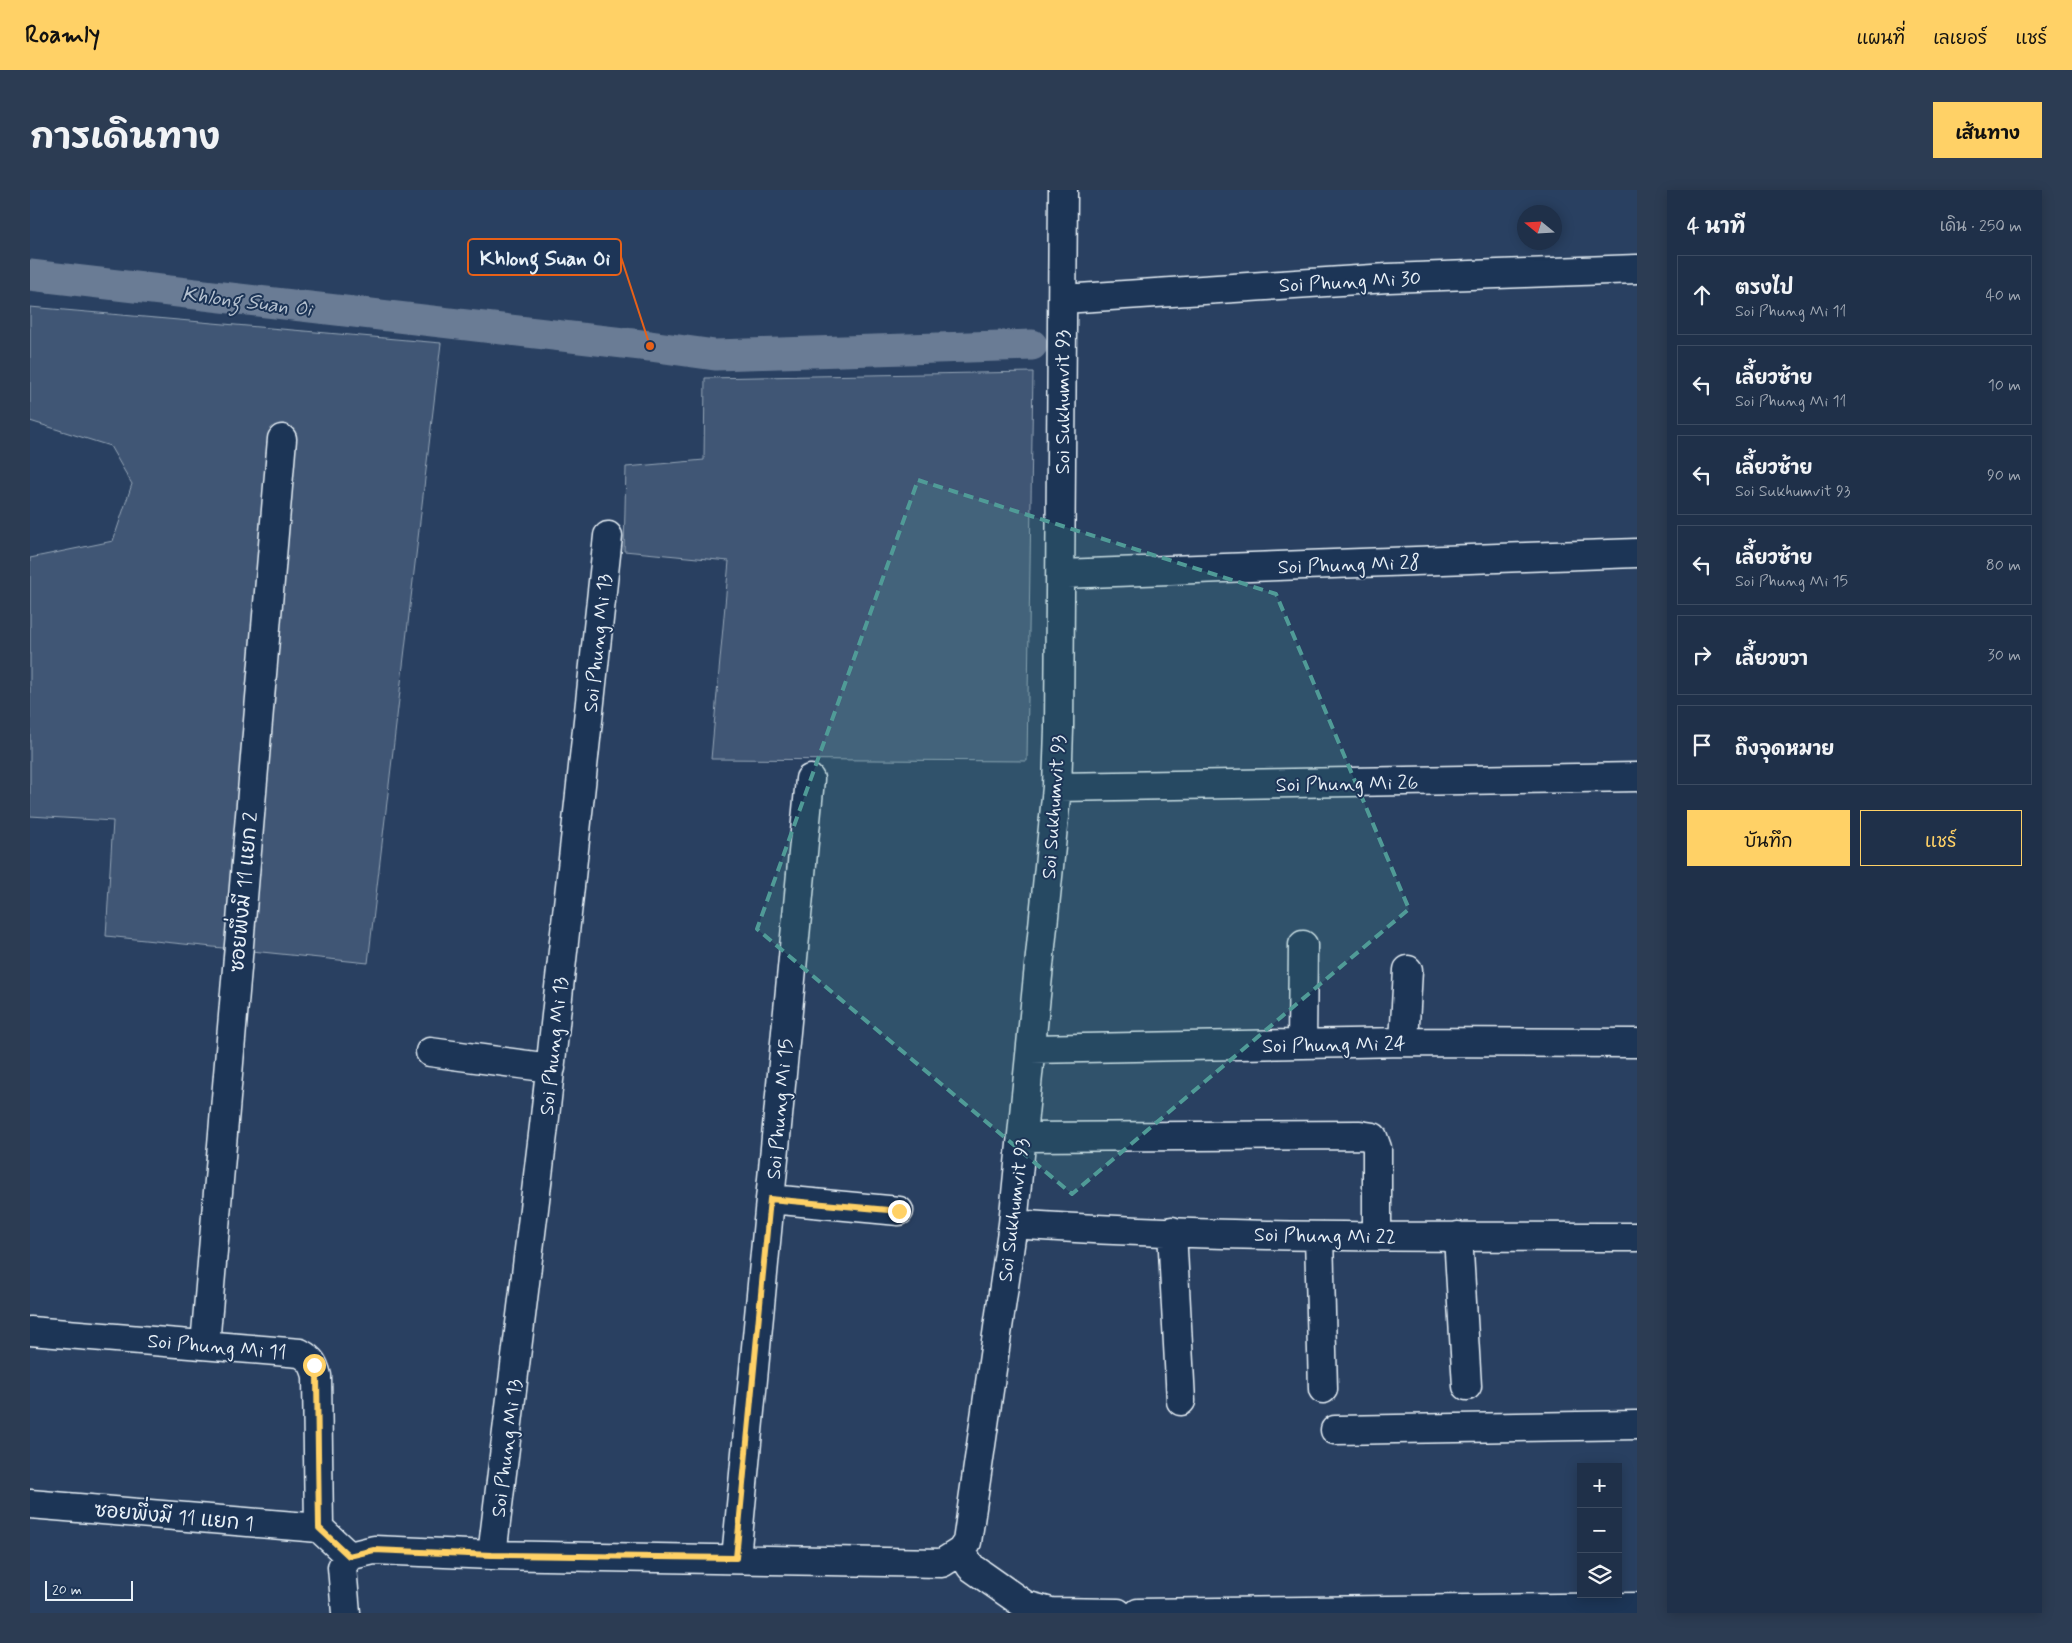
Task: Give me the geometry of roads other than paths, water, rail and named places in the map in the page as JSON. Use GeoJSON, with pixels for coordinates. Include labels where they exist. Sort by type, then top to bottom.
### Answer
{"type":"FeatureCollection","features":[{"type":"Feature","properties":{"kind":"street","name":"Soi Sukhumvit 93"},"geometry":{"type":"LineString","coordinates":[[961,1551],[968,1542],[1013,1224],[1057,787],[1061,574],[1063,190]]}},
{"type":"Feature","properties":{"kind":"street","name":"Soi Phung Mi 30"},"geometry":{"type":"LineString","coordinates":[[1063,299],[1388,278],[1637,269]]}},
{"type":"Feature","properties":{"kind":"street","name":"ซอยพึ่งมี 11 แยก 2"},"geometry":{"type":"LineString","coordinates":[[205,1346],[282,439]]}},
{"type":"Feature","properties":{"kind":"street","name":"Soi Phung Mi 13"},"geometry":{"type":"LineString","coordinates":[[492,1555],[551,1068],[608,536]]}},
{"type":"Feature","properties":{"kind":"street","name":"Soi Phung Mi 28"},"geometry":{"type":"LineString","coordinates":[[1061,574],[1637,553]]}},
{"type":"Feature","properties":{"kind":"street","name":"Soi Phung Mi 26"},"geometry":{"type":"LineString","coordinates":[[1057,787],[1637,777]]}},
{"type":"Feature","properties":{"kind":"street","name":"Soi Phung Mi 15"},"geometry":{"type":"LineString","coordinates":[[736,1558],[810,779]]}},
{"type":"Feature","properties":{"kind":"street"},"geometry":{"type":"LineString","coordinates":[[1302,1044],[1303,946]]}},
{"type":"Feature","properties":{"kind":"street"},"geometry":{"type":"LineString","coordinates":[[1404,1042],[1408,970]]}},
{"type":"Feature","properties":{"kind":"street","name":"Soi Phung Mi 24"},"geometry":{"type":"LineString","coordinates":[[1031,1049],[1404,1042],[1637,1043]]}},
{"type":"Feature","properties":{"kind":"street"},"geometry":{"type":"LineString","coordinates":[[430,1052],[551,1068]]}},
{"type":"Feature","properties":{"kind":"street"},"geometry":{"type":"LineString","coordinates":[[1022,1137],[1360,1135],[1373,1137],[1377,1148],[1377,1236]]}},
{"type":"Feature","properties":{"kind":"street"},"geometry":{"type":"LineString","coordinates":[[770,1199],[899,1211]]}},
{"type":"Feature","properties":{"kind":"street","name":"Soi Phung Mi 22"},"geometry":{"type":"LineString","coordinates":[[1013,1224],[1319,1236],[1637,1236]]}},
{"type":"Feature","properties":{"kind":"street"},"geometry":{"type":"LineString","coordinates":[[1172,1231],[1181,1402]]}},
{"type":"Feature","properties":{"kind":"street"},"geometry":{"type":"LineString","coordinates":[[1319,1236],[1323,1389]]}},
{"type":"Feature","properties":{"kind":"street"},"geometry":{"type":"LineString","coordinates":[[1458,1236],[1467,1386]]}},
{"type":"Feature","properties":{"kind":"street","name":"Soi Phung Mi 11"},"geometry":{"type":"LineString","coordinates":[[30,1331],[300,1353],[310,1358],[317,1376],[319,1528]]}},
{"type":"Feature","properties":{"kind":"street"},"geometry":{"type":"LineString","coordinates":[[1335,1430],[1637,1425]]}},
{"type":"Feature","properties":{"kind":"street","name":"ซอยพึ่งมี 11 แยก 1"},"geometry":{"type":"LineString","coordinates":[[30,1504],[319,1528]]}},
{"type":"Feature","properties":{"kind":"street"},"geometry":{"type":"LineString","coordinates":[[319,1528],[349,1556]]}},
{"type":"Feature","properties":{"kind":"street"},"geometry":{"type":"LineString","coordinates":[[346,1613],[342,1567],[349,1556],[374,1550],[492,1555],[942,1563],[961,1551],[971,1567],[1025,1605],[1051,1612],[1118,1613]]}},
{"type":"Feature","properties":{"kind":"street"},"geometry":{"type":"LineString","coordinates":[[1138,1613],[1488,1611],[1637,1607]]}},
{"type":"Feature","properties":{"kind":"waterway","name":"Khlong Suan Oi"},"geometry":{"type":"LineString","coordinates":[[30,275],[715,355],[1032,345]]}},
{"type":"Feature","properties":{"kind":"place","name":"Khlong Suan Oi"},"geometry":{"type":"Point","coordinates":[650,346]}}]}
